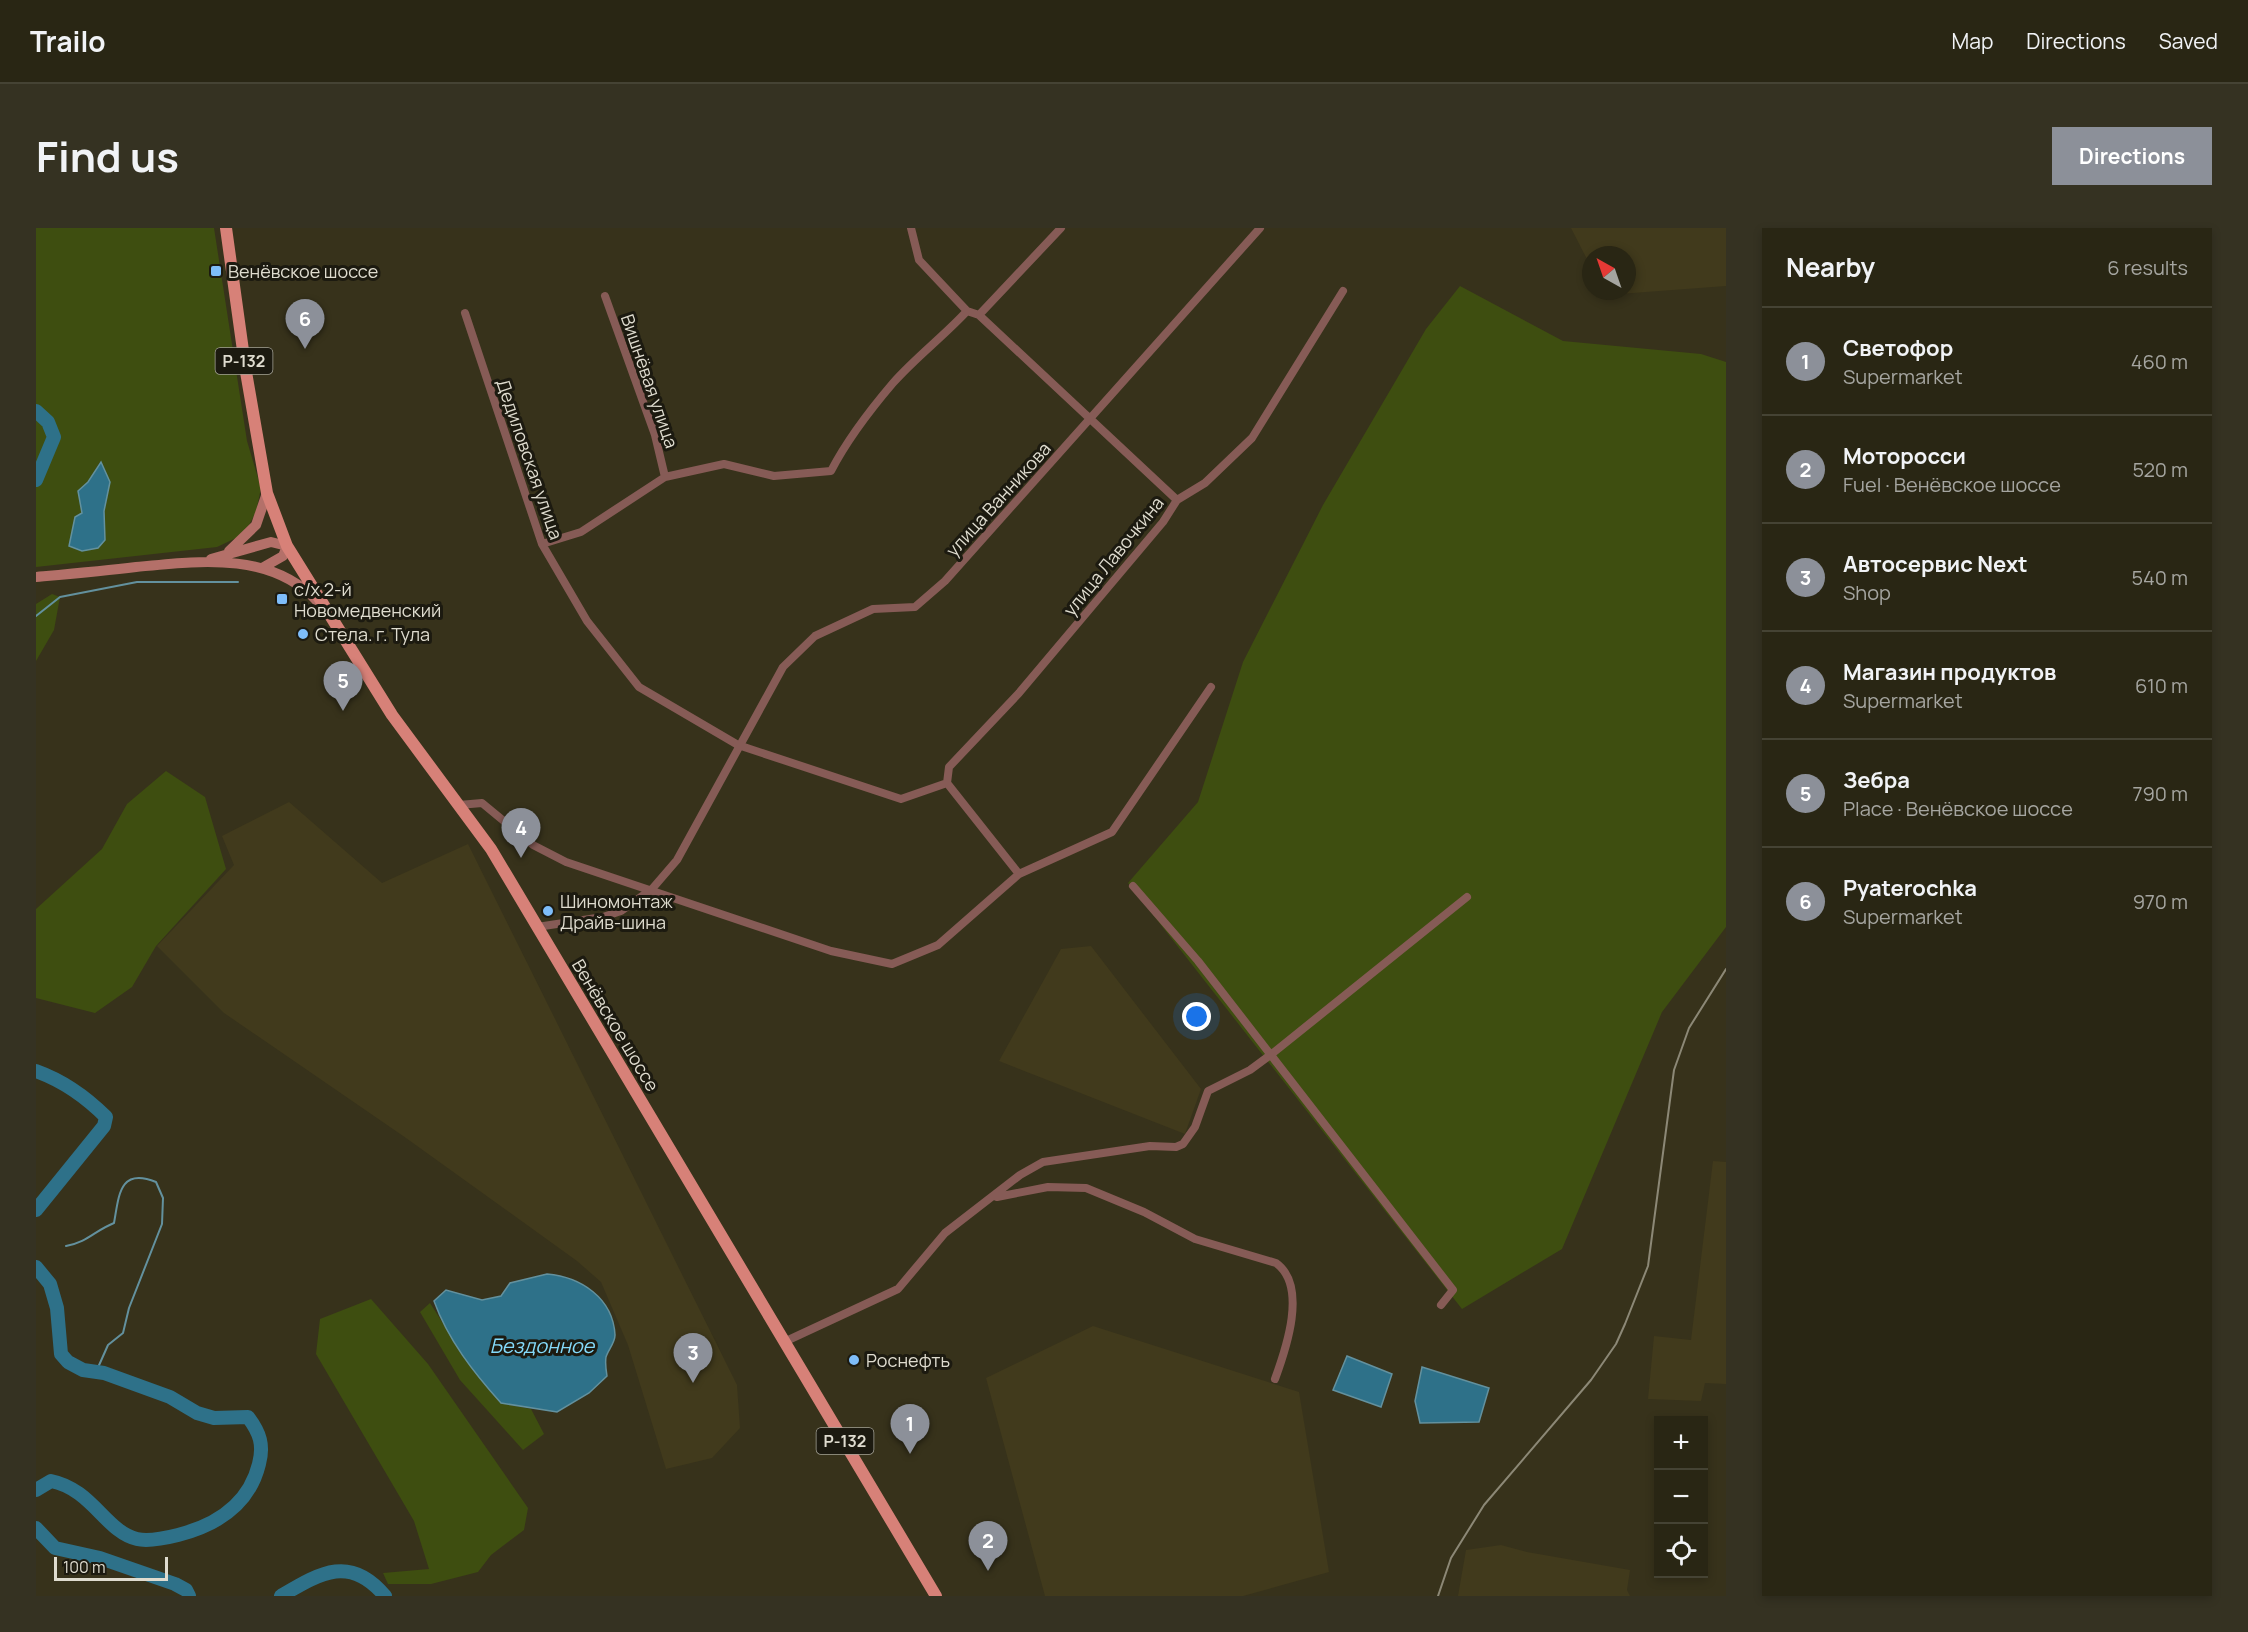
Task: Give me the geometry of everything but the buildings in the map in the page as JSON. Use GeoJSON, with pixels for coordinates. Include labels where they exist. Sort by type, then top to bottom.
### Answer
{"type":"FeatureCollection","features":[{"type":"Feature","properties":{"kind":"main road","name":"Венёвское шоссе"},"geometry":{"type":"LineString","coordinates":[[226,228],[246,372],[267,493],[287,546],[392,715],[491,849],[936,1596]]}},
{"type":"Feature","properties":{"kind":"main road"},"geometry":{"type":"LineString","coordinates":[[225,554],[251,532],[261,516],[267,493]]}},
{"type":"Feature","properties":{"kind":"main road"},"geometry":{"type":"LineString","coordinates":[[36,578],[208,560],[271,542],[287,546],[283,556],[262,568]]}},
{"type":"Feature","properties":{"kind":"main road"},"geometry":{"type":"LineString","coordinates":[[208,560],[262,568],[302,587],[327,612]]}},
{"type":"Feature","properties":{"kind":"street"},"geometry":{"type":"LineString","coordinates":[[911,228],[919,260],[967,310],[980,315],[1177,500]]}},
{"type":"Feature","properties":{"kind":"street"},"geometry":{"type":"LineString","coordinates":[[980,315],[1061,228]]}},
{"type":"Feature","properties":{"kind":"street","name":"улица Ванникова"},"geometry":{"type":"LineString","coordinates":[[537,927],[603,918],[621,911],[652,889],[677,860],[738,745],[783,667],[815,636],[873,609],[915,607],[945,581],[1260,228]]}},
{"type":"Feature","properties":{"kind":"street","name":"улица Лавочкина"},"geometry":{"type":"LineString","coordinates":[[946,783],[949,767],[1019,693],[1163,522],[1177,500],[1205,483],[1252,438],[1343,291]]}},
{"type":"Feature","properties":{"kind":"street","name":"Вишнёвая улица"},"geometry":{"type":"LineString","coordinates":[[605,296],[655,435],[665,477]]}},
{"type":"Feature","properties":{"kind":"street"},"geometry":{"type":"LineString","coordinates":[[542,544],[581,532],[665,477],[724,464],[774,476],[831,471],[842,450],[894,382],[946,335],[967,310]]}},
{"type":"Feature","properties":{"kind":"street","name":"Дедиловская улица"},"geometry":{"type":"LineString","coordinates":[[465,313],[542,544],[587,621],[639,687],[738,745],[901,799],[946,783]]}},
{"type":"Feature","properties":{"kind":"street"},"geometry":{"type":"LineString","coordinates":[[459,804],[482,803],[533,845],[566,862],[831,951],[892,964],[938,945],[1019,874],[1112,832],[1211,687]]}},
{"type":"Feature","properties":{"kind":"street"},"geometry":{"type":"LineString","coordinates":[[946,783],[1019,874]]}},
{"type":"Feature","properties":{"kind":"street"},"geometry":{"type":"LineString","coordinates":[[1133,886],[1198,961],[1453,1290],[1441,1305]]}},
{"type":"Feature","properties":{"kind":"street"},"geometry":{"type":"LineString","coordinates":[[784,1342],[898,1289],[945,1233],[1020,1175],[1042,1162],[1150,1146],[1176,1147],[1183,1144],[1195,1128],[1208,1091],[1250,1070],[1467,897]]}},
{"type":"Feature","properties":{"kind":"street"},"geometry":{"type":"LineString","coordinates":[[992,1198],[1048,1187],[1086,1188],[1144,1212],[1195,1239],[1276,1263],[1286,1272],[1291,1283],[1291,1313],[1288,1341],[1275,1379]]}},
{"type":"Feature","properties":{"kind":"shaded area"},"geometry":{"type":"Polygon","coordinates":[[[1571,228],[1726,228],[1726,286],[1636,293],[1636,246],[1582,246],[1582,249],[1571,228]]]}},
{"type":"Feature","properties":{"kind":"shaded area"},"geometry":{"type":"Polygon","coordinates":[[[289,802],[382,883],[468,844],[737,1385],[740,1428],[712,1458],[666,1469],[628,1345],[601,1282],[577,1261],[406,1138],[224,1013],[157,946],[234,865],[222,836],[289,802]]]}},
{"type":"Feature","properties":{"kind":"shaded area"},"geometry":{"type":"Polygon","coordinates":[[[1091,946],[1201,1089],[1185,1134],[999,1061],[1061,949],[1091,946]]]}},
{"type":"Feature","properties":{"kind":"shaded area"},"geometry":{"type":"Polygon","coordinates":[[[1713,1161],[1726,1162],[1726,1384],[1705,1383],[1701,1401],[1648,1399],[1654,1336],[1691,1340],[1713,1161]]]}},
{"type":"Feature","properties":{"kind":"shaded area"},"geometry":{"type":"Polygon","coordinates":[[[1093,1326],[1299,1392],[1329,1572],[1243,1596],[1045,1596],[986,1378],[1093,1326]]]}},
{"type":"Feature","properties":{"kind":"shaded area"},"geometry":{"type":"Polygon","coordinates":[[[1501,1545],[1527,1552],[1630,1570],[1627,1590],[1630,1596],[1458,1596],[1466,1550],[1501,1545]]]}},
{"type":"Feature","properties":{"kind":"green space"},"geometry":{"type":"Polygon","coordinates":[[[36,228],[214,228],[247,441],[261,488],[256,512],[249,525],[236,538],[217,547],[36,567],[36,228]],[[100,462],[88,482],[78,491],[83,513],[75,518],[105,540],[104,511],[110,482],[100,462]]]}},
{"type":"Feature","properties":{"kind":"green space"},"geometry":{"type":"Polygon","coordinates":[[[1460,286],[1563,341],[1701,354],[1726,362],[1726,927],[1662,1012],[1562,1249],[1462,1309],[1128,883],[1198,802],[1243,662],[1323,505],[1426,329],[1460,286]]]}},
{"type":"Feature","properties":{"kind":"green space"},"geometry":{"type":"Polygon","coordinates":[[[52,594],[60,597],[54,630],[36,661],[36,604],[52,594]]]}},
{"type":"Feature","properties":{"kind":"green space"},"geometry":{"type":"Polygon","coordinates":[[[166,771],[205,797],[226,869],[156,946],[132,987],[95,1013],[36,998],[36,909],[102,849],[127,804],[166,771]]]}},
{"type":"Feature","properties":{"kind":"green space"},"geometry":{"type":"Polygon","coordinates":[[[371,1299],[428,1364],[528,1508],[524,1530],[491,1555],[478,1572],[431,1584],[388,1584],[383,1573],[429,1569],[414,1521],[316,1354],[320,1319],[371,1299]]]}},
{"type":"Feature","properties":{"kind":"green space"},"geometry":{"type":"Polygon","coordinates":[[[430,1303],[469,1364],[501,1403],[531,1409],[544,1434],[523,1450],[460,1380],[420,1312],[430,1303]]]}},
{"type":"Feature","properties":{"kind":"water"},"geometry":{"type":"Polygon","coordinates":[[[101,462],[110,482],[104,511],[105,540],[98,548],[82,551],[69,546],[75,517],[82,513],[78,491],[88,482],[101,462]]]}},
{"type":"Feature","properties":{"kind":"water","name":"Бездонное"},"geometry":{"type":"Polygon","coordinates":[[[547,1274],[560,1276],[583,1285],[602,1300],[613,1322],[615,1335],[606,1357],[607,1376],[589,1393],[557,1412],[501,1403],[463,1355],[434,1301],[446,1290],[482,1300],[501,1296],[510,1283],[547,1274]]]}},
{"type":"Feature","properties":{"kind":"water"},"geometry":{"type":"Polygon","coordinates":[[[1347,1356],[1392,1374],[1381,1407],[1333,1390],[1347,1356]]]}},
{"type":"Feature","properties":{"kind":"water"},"geometry":{"type":"Polygon","coordinates":[[[1422,1367],[1489,1388],[1479,1422],[1420,1423],[1415,1401],[1422,1367]]]}},
{"type":"Feature","properties":{"kind":"waterway"},"geometry":{"type":"LineString","coordinates":[[36,411],[48,422],[54,437],[36,480]]}},
{"type":"Feature","properties":{"kind":"waterway"},"geometry":{"type":"LineString","coordinates":[[36,616],[60,597],[137,582],[238,582]]}},
{"type":"Feature","properties":{"kind":"waterway"},"geometry":{"type":"LineString","coordinates":[[36,1071],[74,1090],[106,1117],[104,1126],[36,1210]]}},
{"type":"Feature","properties":{"kind":"waterway"},"geometry":{"type":"LineString","coordinates":[[66,1246],[80,1242],[114,1223],[117,1203],[128,1181],[144,1178],[156,1182],[163,1198],[162,1224],[129,1308],[123,1333],[108,1345],[96,1372]]}},
{"type":"Feature","properties":{"kind":"waterway"},"geometry":{"type":"LineString","coordinates":[[36,1267],[50,1284],[57,1308],[61,1354],[68,1362],[83,1370],[104,1373],[170,1397],[197,1413],[214,1418],[248,1417],[258,1434],[261,1445],[259,1464],[254,1478],[248,1491],[239,1502],[218,1519],[178,1535],[152,1540],[137,1539],[116,1528],[88,1501],[65,1486],[51,1481],[36,1490]]}},
{"type":"Feature","properties":{"kind":"waterway"},"geometry":{"type":"LineString","coordinates":[[36,1528],[55,1548],[100,1558],[175,1584],[186,1590],[189,1596]]}},
{"type":"Feature","properties":{"kind":"waterway"},"geometry":{"type":"LineString","coordinates":[[281,1596],[322,1575],[347,1571],[372,1583],[385,1596]]}},
{"type":"Feature","properties":{"kind":"railway"},"geometry":{"type":"LineString","coordinates":[[1438,1596],[1451,1558],[1484,1505],[1591,1380],[1616,1344],[1648,1266],[1674,1070],[1689,1028],[1726,969]]}},
{"type":"Feature","properties":{"kind":"place","name":"Венёвское шоссе"},"geometry":{"type":"Point","coordinates":[216,271]}},
{"type":"Feature","properties":{"kind":"place","name":"Pyaterochka"},"geometry":{"type":"Point","coordinates":[305,349]}},
{"type":"Feature","properties":{"kind":"place","name":"с/х 2-й Новомедвенский"},"geometry":{"type":"Point","coordinates":[282,599]}},
{"type":"Feature","properties":{"kind":"place","name":"Стела. г. Тула"},"geometry":{"type":"Point","coordinates":[303,634]}},
{"type":"Feature","properties":{"kind":"place","name":"Зебра"},"geometry":{"type":"Point","coordinates":[343,711]}},
{"type":"Feature","properties":{"kind":"place","name":"Магазин продуктов"},"geometry":{"type":"Point","coordinates":[521,858]}},
{"type":"Feature","properties":{"kind":"place","name":"Шиномонтаж Драйв-шина"},"geometry":{"type":"Point","coordinates":[548,911]}},
{"type":"Feature","properties":{"kind":"place","name":"Роснефть"},"geometry":{"type":"Point","coordinates":[854,1360]}},
{"type":"Feature","properties":{"kind":"place","name":"Автосервис Next"},"geometry":{"type":"Point","coordinates":[693,1383]}},
{"type":"Feature","properties":{"kind":"place","name":"Светофор"},"geometry":{"type":"Point","coordinates":[910,1454]}},
{"type":"Feature","properties":{"kind":"place","name":"Моторосси"},"geometry":{"type":"Point","coordinates":[988,1571]}}]}
